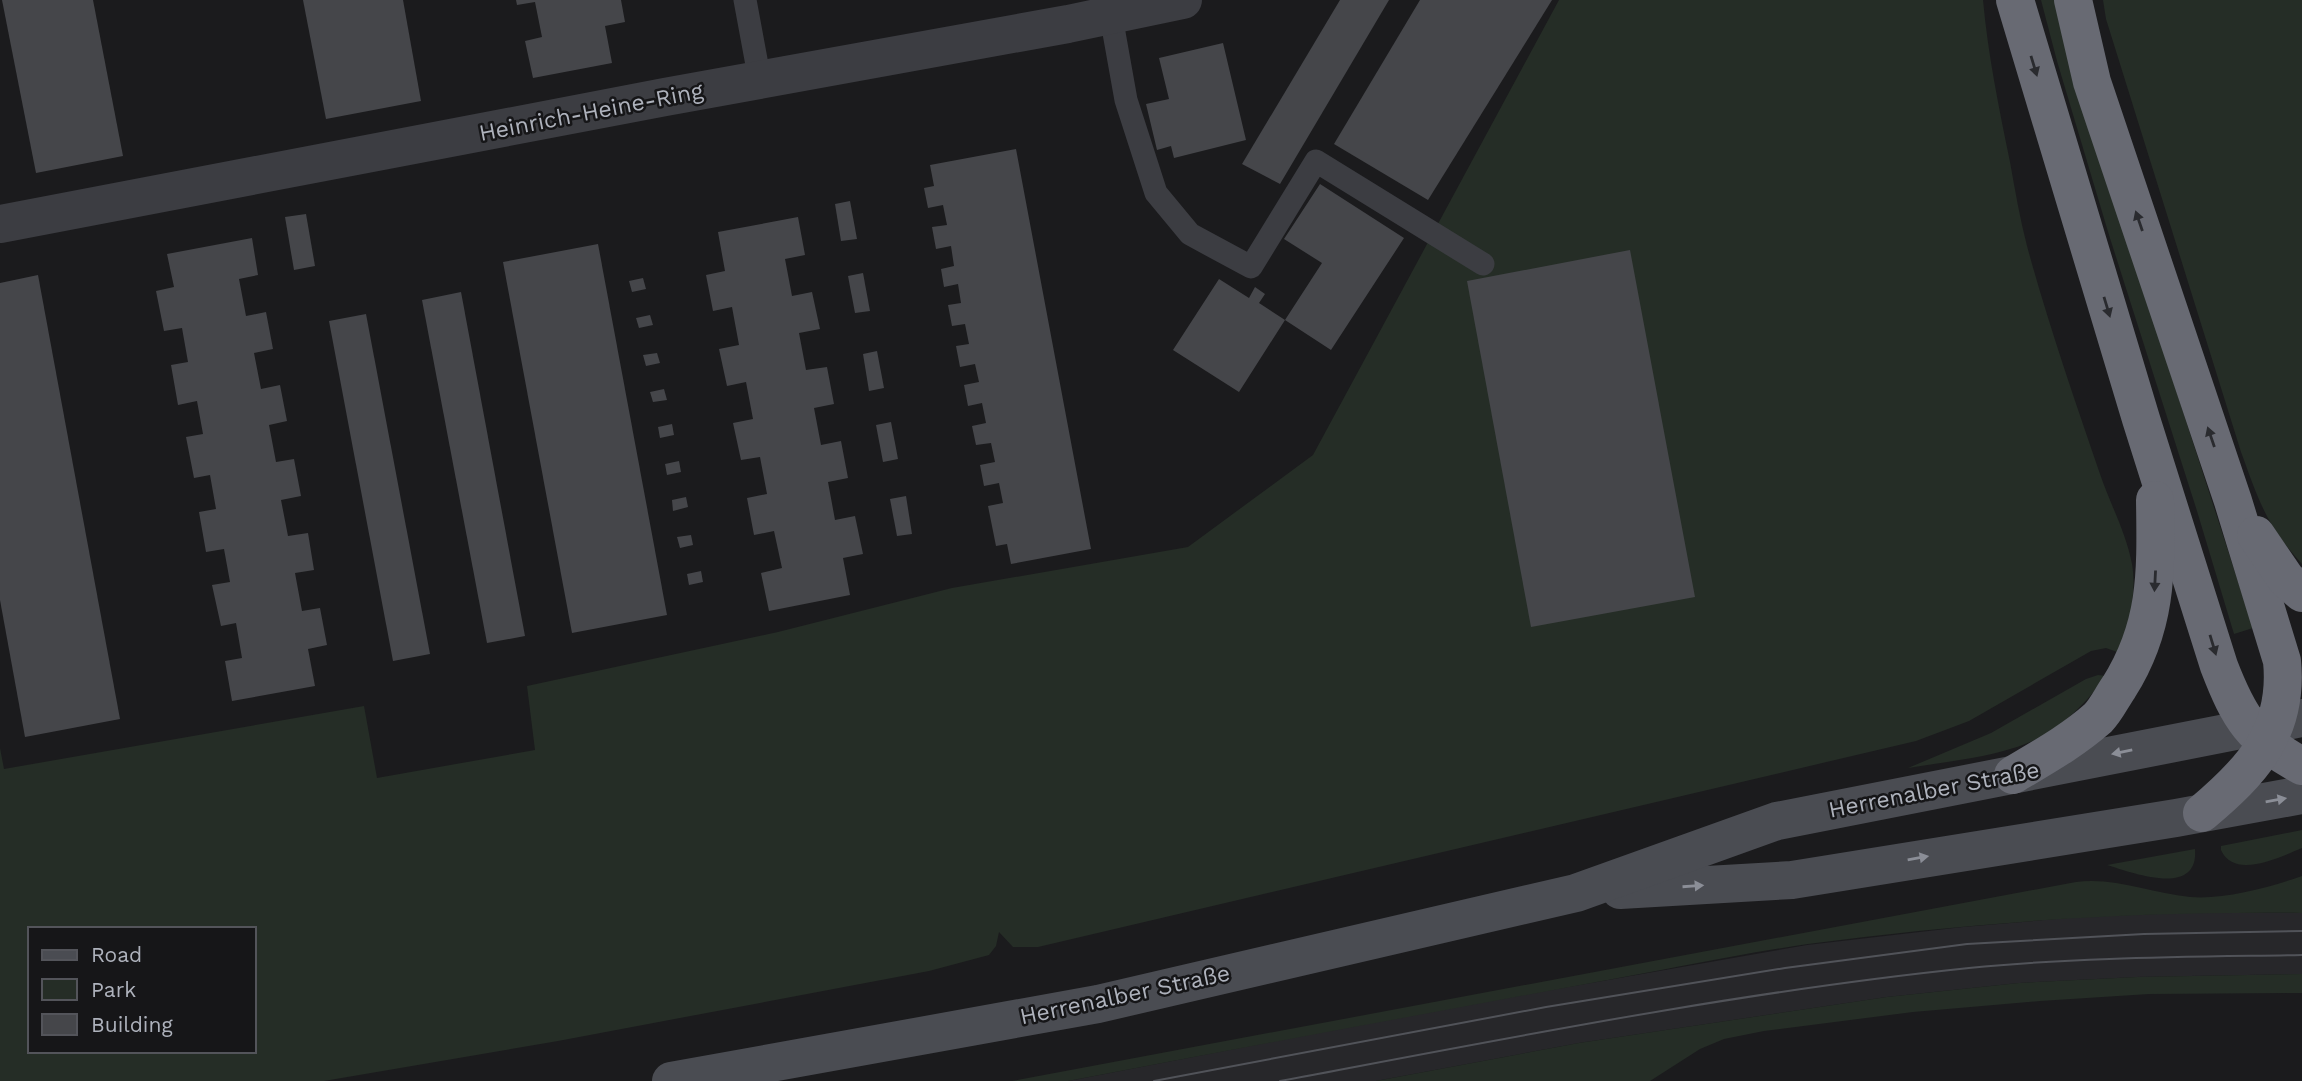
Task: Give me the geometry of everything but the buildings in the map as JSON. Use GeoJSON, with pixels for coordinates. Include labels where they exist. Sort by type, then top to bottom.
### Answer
{"type":"FeatureCollection","features":[{"type":"Feature","properties":{"kind":"highway"},"geometry":{"type":"LineString","coordinates":[[2015,0],[2219,666],[2232,699],[2273,728],[2302,766]]}},
{"type":"Feature","properties":{"kind":"highway"},"geometry":{"type":"LineString","coordinates":[[2073,0],[2092,82],[2233,501],[2282,661],[2285,687],[2273,728],[2249,770],[2202,813]]}},
{"type":"Feature","properties":{"kind":"highway"},"geometry":{"type":"LineString","coordinates":[[2013,775],[2066,744],[2100,716],[2129,671],[2149,621],[2154,591],[2155,463]]}},
{"type":"Feature","properties":{"kind":"highway"},"geometry":{"type":"LineString","coordinates":[[2233,501],[2287,579],[2302,593]]}},
{"type":"Feature","properties":{"kind":"main road","name":"Herrenalber Straße"},"geometry":{"type":"LineString","coordinates":[[671,1081],[1098,1004],[1576,893],[1777,821],[2273,728]]}},
{"type":"Feature","properties":{"kind":"main road","name":"Herrenalber Straße"},"geometry":{"type":"LineString","coordinates":[[1576,893],[1792,880],[2302,795]]}},
{"type":"Feature","properties":{"kind":"street","name":"Heinrich-Heine-Ring"},"geometry":{"type":"LineString","coordinates":[[0,224],[1111,16],[1183,0]]}},
{"type":"Feature","properties":{"kind":"lane"},"geometry":{"type":"LineString","coordinates":[[745,0],[760,81]]}},
{"type":"Feature","properties":{"kind":"lane"},"geometry":{"type":"LineString","coordinates":[[1111,16],[1126,100],[1152,183],[1156,193],[1189,234],[1251,267],[1316,161],[1483,264]]}},
{"type":"Feature","properties":{"kind":"shaded area"},"geometry":{"type":"Polygon","coordinates":[[[2182,913],[2302,913],[2302,974],[2137,977],[2019,983],[1887,997],[1579,1043],[1376,1081],[1068,1081],[1426,1012],[1807,945],[2080,917],[2182,913]]]}},
{"type":"Feature","properties":{"kind":"green space"},"geometry":{"type":"Polygon","coordinates":[[[1559,0],[1983,0],[1994,81],[2024,236],[2071,389],[2132,564],[2131,609],[2120,653],[2106,648],[2091,651],[1969,721],[1916,741],[1038,947],[1013,947],[999,932],[996,946],[989,955],[929,971],[558,1041],[324,1081],[0,1081],[0,748],[4,769],[364,706],[377,778],[535,750],[527,686],[778,632],[952,588],[1188,547],[1313,455],[1559,0]]]}},
{"type":"Feature","properties":{"kind":"green space"},"geometry":{"type":"Polygon","coordinates":[[[2041,0],[2056,0],[2100,155],[2253,628],[2234,634],[2109,235],[2041,0]]]}},
{"type":"Feature","properties":{"kind":"green space"},"geometry":{"type":"Polygon","coordinates":[[[2103,0],[2302,0],[2302,564],[2280,537],[2265,512],[2241,452],[2106,19],[2103,0]]]}},
{"type":"Feature","properties":{"kind":"green space"},"geometry":{"type":"Polygon","coordinates":[[[2098,675],[2107,676],[2073,714],[2053,730],[2030,742],[2001,752],[1908,768],[1991,733],[2086,679],[2098,675]]]}},
{"type":"Feature","properties":{"kind":"green space"},"geometry":{"type":"Polygon","coordinates":[[[2302,830],[2302,848],[2258,864],[2236,864],[2227,859],[2221,850],[2221,846],[2302,830]]]}},
{"type":"Feature","properties":{"kind":"green space"},"geometry":{"type":"Polygon","coordinates":[[[2195,849],[2193,864],[2187,873],[2176,878],[2147,876],[2107,865],[2195,849]]]}},
{"type":"Feature","properties":{"kind":"green space"},"geometry":{"type":"Polygon","coordinates":[[[2302,876],[2302,913],[2116,916],[1993,924],[1808,944],[1068,1081],[1012,1081],[2076,882],[2105,882],[2190,897],[2217,897],[2247,892],[2302,876]]]}},
{"type":"Feature","properties":{"kind":"green space"},"geometry":{"type":"Polygon","coordinates":[[[2302,974],[2302,993],[2149,994],[2040,1001],[1913,1012],[1764,1031],[1724,1039],[1700,1049],[1650,1081],[1376,1081],[1579,1043],[1887,997],[2019,983],[2137,977],[2302,974]]]}},
{"type":"Feature","properties":{"kind":"tram line"},"geometry":{"type":"LineString","coordinates":[[1154,1081],[1546,1007],[1785,968],[1967,944],[2144,934],[2302,931]]}},
{"type":"Feature","properties":{"kind":"tram line"},"geometry":{"type":"LineString","coordinates":[[1280,1081],[1624,1017],[1882,978],[2052,962],[2302,955]]}}]}
